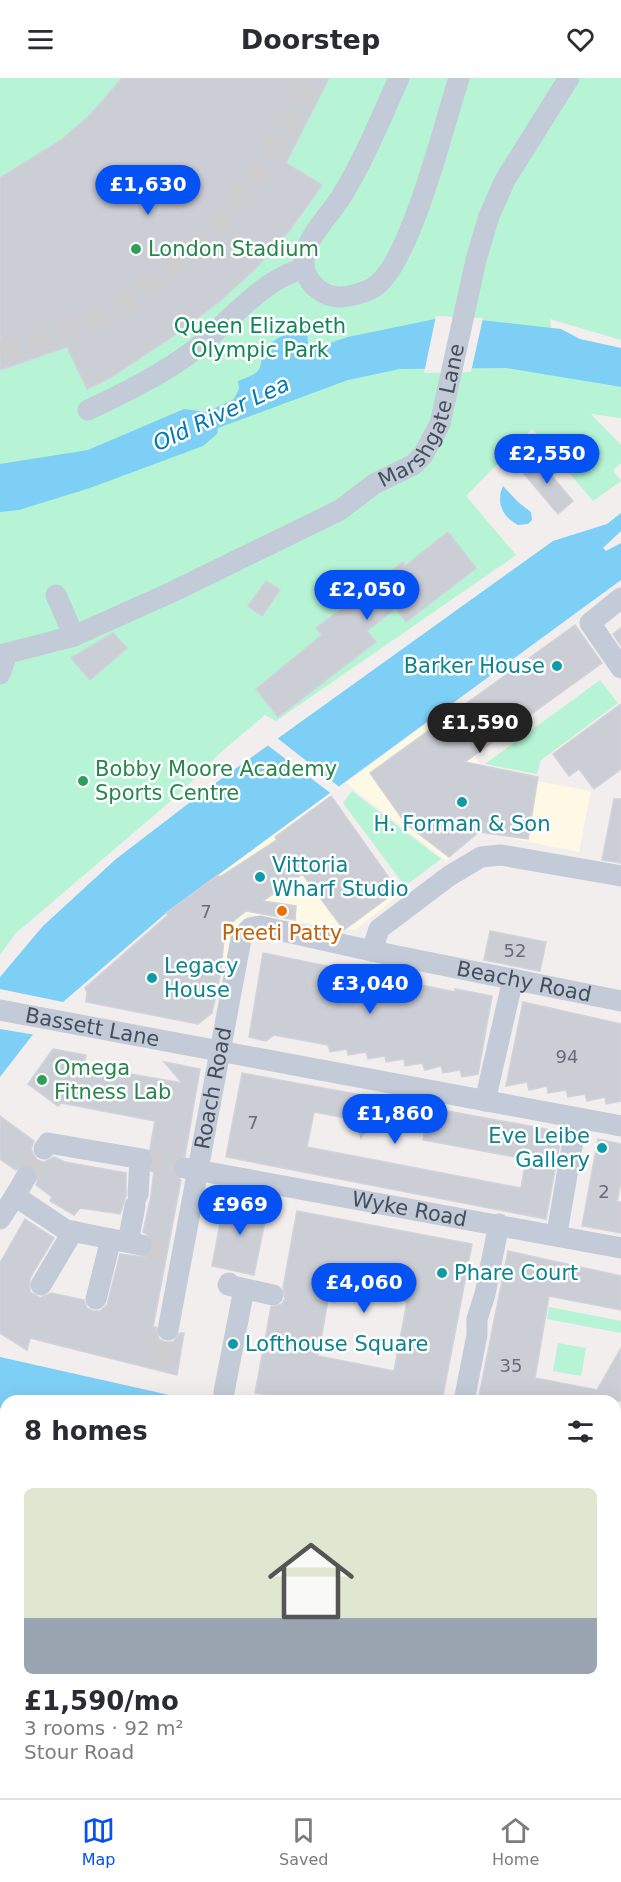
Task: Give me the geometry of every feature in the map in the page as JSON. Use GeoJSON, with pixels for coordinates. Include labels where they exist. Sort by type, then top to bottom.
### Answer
{"type":"FeatureCollection","features":[{"type":"Feature","properties":{"kind":"street"},"geometry":{"type":"LineString","coordinates":[[399,78],[342,196],[304,257],[304,269],[315,287],[326,296],[339,298],[375,286],[389,272],[416,214],[459,78]]}},
{"type":"Feature","properties":{"kind":"street","name":"Marshgate Lane"},"geometry":{"type":"LineString","coordinates":[[2,661],[74,636],[122,616],[340,510],[374,484],[413,465],[432,443],[440,424],[467,298],[489,216],[505,180],[562,82]]}},
{"type":"Feature","properties":{"kind":"street"},"geometry":{"type":"LineString","coordinates":[[88,410],[164,370],[192,351],[278,278],[304,269]]}},
{"type":"Feature","properties":{"kind":"street"},"geometry":{"type":"LineString","coordinates":[[56,595],[74,636]]}},
{"type":"Feature","properties":{"kind":"street"},"geometry":{"type":"LineString","coordinates":[[621,598],[590,623],[621,668]]}},
{"type":"Feature","properties":{"kind":"street"},"geometry":{"type":"LineString","coordinates":[[372,951],[379,929],[449,876],[481,857],[501,855],[621,876]]}},
{"type":"Feature","properties":{"kind":"street","name":"Beachy Road"},"geometry":{"type":"LineString","coordinates":[[250,928],[260,926],[372,951],[511,989],[621,1001]]}},
{"type":"Feature","properties":{"kind":"street","name":"Roach Road"},"geometry":{"type":"LineString","coordinates":[[168,1330],[175,1251],[190,1169],[220,1050],[241,939],[250,928]]}},
{"type":"Feature","properties":{"kind":"street"},"geometry":{"type":"LineString","coordinates":[[488,1094],[511,989]]}},
{"type":"Feature","properties":{"kind":"street","name":"Bassett Lane"},"geometry":{"type":"LineString","coordinates":[[0,1010],[220,1050],[488,1094],[621,1126]]}},
{"type":"Feature","properties":{"kind":"street"},"geometry":{"type":"LineString","coordinates":[[558,1227],[575,1129]]}},
{"type":"Feature","properties":{"kind":"street"},"geometry":{"type":"LineString","coordinates":[[44,1149],[48,1143],[141,1159],[137,1200],[127,1242],[96,1299]]}},
{"type":"Feature","properties":{"kind":"street","name":"Wyke Road"},"geometry":{"type":"LineString","coordinates":[[190,1169],[504,1220],[621,1248]]}},
{"type":"Feature","properties":{"kind":"street"},"geometry":{"type":"LineString","coordinates":[[0,1219],[26,1177]]}},
{"type":"Feature","properties":{"kind":"street"},"geometry":{"type":"LineString","coordinates":[[15,1196],[66,1230],[127,1242]]}},
{"type":"Feature","properties":{"kind":"street"},"geometry":{"type":"LineString","coordinates":[[465,1395],[477,1335],[477,1319],[504,1220]]}},
{"type":"Feature","properties":{"kind":"street"},"geometry":{"type":"LineString","coordinates":[[41,1285],[73,1231]]}},
{"type":"Feature","properties":{"kind":"street"},"geometry":{"type":"LineString","coordinates":[[224,1392],[236,1286],[273,1295]]}},
{"type":"Feature","properties":{"kind":"shaded area","name":"H. Forman & Son"},"geometry":{"type":"Polygon","coordinates":[[[443,711],[481,765],[537,781],[591,791],[579,852],[479,832],[446,861],[346,783],[443,711]]]}},
{"type":"Feature","properties":{"kind":"shaded area"},"geometry":{"type":"Polygon","coordinates":[[[330,794],[402,893],[355,930],[248,915],[234,933],[225,978],[221,976],[166,913],[330,794]]]}},
{"type":"Feature","properties":{"kind":"green space","name":"Queen Elizabeth Olympic Park"},"geometry":{"type":"Polygon","coordinates":[[[0,78],[621,78],[621,340],[550,319],[556,376],[621,387],[621,418],[591,414],[621,445],[621,463],[613,470],[621,481],[593,501],[532,429],[466,496],[516,555],[276,721],[265,715],[220,753],[179,794],[15,934],[0,955],[0,78]]]}},
{"type":"Feature","properties":{"kind":"green space"},"geometry":{"type":"Polygon","coordinates":[[[600,680],[618,703],[541,760],[537,774],[485,764],[600,680]]]}},
{"type":"Feature","properties":{"kind":"green space"},"geometry":{"type":"Polygon","coordinates":[[[352,791],[441,859],[405,886],[343,803],[352,791]]]}},
{"type":"Feature","properties":{"kind":"green space"},"geometry":{"type":"Polygon","coordinates":[[[549,1307],[621,1321],[621,1333],[547,1319],[549,1307]]]}},
{"type":"Feature","properties":{"kind":"green space"},"geometry":{"type":"Polygon","coordinates":[[[558,1343],[586,1348],[581,1376],[553,1371],[558,1343]]]}},
{"type":"Feature","properties":{"kind":"water","name":"Old River Lea"},"geometry":{"type":"Polygon","coordinates":[[[435,319],[472,319],[561,329],[580,339],[621,348],[621,387],[506,368],[400,369],[348,380],[218,428],[217,434],[203,446],[90,488],[19,510],[0,512],[0,464],[88,450],[184,409],[207,412],[234,399],[239,389],[238,381],[251,376],[260,367],[262,348],[285,334],[306,325],[308,342],[318,347],[348,337],[435,319]]]}},
{"type":"Feature","properties":{"kind":"water"},"geometry":{"type":"Polygon","coordinates":[[[503,486],[531,512],[532,520],[528,524],[518,525],[504,513],[500,503],[503,486]]]}},
{"type":"Feature","properties":{"kind":"water"},"geometry":{"type":"Polygon","coordinates":[[[621,513],[621,531],[603,548],[606,551],[621,543],[621,580],[166,913],[48,1015],[0,1077],[0,977],[43,926],[116,859],[210,787],[553,541],[607,524],[621,513]]]}},
{"type":"Feature","properties":{"kind":"water"},"geometry":{"type":"Polygon","coordinates":[[[0,1357],[169,1395],[0,1395],[0,1357]]]}},
{"type":"Feature","properties":{"kind":"pier"},"geometry":{"type":"Polygon","coordinates":[[[436,316],[483,318],[471,372],[424,373],[436,316]]]}},
{"type":"Feature","properties":{"kind":"pier"},"geometry":{"type":"Polygon","coordinates":[[[276,737],[342,789],[333,795],[266,744],[276,737]]]}},
{"type":"Feature","properties":{"kind":"pier"},"geometry":{"type":"Polygon","coordinates":[[[0,989],[68,1003],[36,1035],[0,1029],[0,989]]]}},
{"type":"Feature","properties":{"kind":"building","name":"London Stadium"},"geometry":{"type":"Polygon","coordinates":[[[122,78],[329,78],[286,163],[322,185],[290,230],[256,268],[220,301],[178,333],[108,379],[87,389],[67,347],[0,370],[0,178],[61,140],[90,115],[122,78]]]}},
{"type":"Feature","properties":{"kind":"building"},"geometry":{"type":"Polygon","coordinates":[[[536,457],[573,501],[558,514],[521,470],[536,457]]]}},
{"type":"Feature","properties":{"kind":"building"},"geometry":{"type":"Polygon","coordinates":[[[448,532],[476,568],[406,622],[396,608],[367,631],[376,642],[278,717],[256,689],[322,635],[316,628],[403,562],[405,566],[448,532]]]}},
{"type":"Feature","properties":{"kind":"building"},"geometry":{"type":"Polygon","coordinates":[[[266,581],[280,590],[262,616],[248,606],[266,581]]]}},
{"type":"Feature","properties":{"kind":"building","name":"H. Forman & Son"},"geometry":{"type":"Polygon","coordinates":[[[575,625],[602,663],[465,762],[538,777],[528,839],[479,832],[449,857],[406,824],[370,773],[575,625]]]}},
{"type":"Feature","properties":{"kind":"building"},"geometry":{"type":"Polygon","coordinates":[[[621,628],[621,646],[613,634],[621,628]]]}},
{"type":"Feature","properties":{"kind":"building"},"geometry":{"type":"Polygon","coordinates":[[[113,633],[127,648],[90,680],[71,658],[113,633]]]}},
{"type":"Feature","properties":{"kind":"building"},"geometry":{"type":"Polygon","coordinates":[[[621,704],[621,769],[594,789],[579,769],[569,776],[553,754],[621,704]]]}},
{"type":"Feature","properties":{"kind":"building"},"geometry":{"type":"Polygon","coordinates":[[[331,796],[398,890],[344,930],[301,872],[301,875],[263,901],[296,906],[295,920],[246,911],[225,928],[221,971],[212,1013],[198,1024],[86,1002],[85,988],[168,915],[166,913],[218,875],[220,877],[277,840],[275,837],[331,796]]]}},
{"type":"Feature","properties":{"kind":"building"},"geometry":{"type":"Polygon","coordinates":[[[614,799],[621,799],[621,863],[602,860],[614,799]]]}},
{"type":"Feature","properties":{"kind":"building"},"geometry":{"type":"Polygon","coordinates":[[[490,931],[546,942],[540,971],[484,960],[490,931]]]}},
{"type":"Feature","properties":{"kind":"building"},"geometry":{"type":"Polygon","coordinates":[[[263,953],[455,992],[455,989],[492,996],[478,1074],[462,1077],[460,1070],[443,1073],[441,1066],[425,1070],[422,1063],[405,1066],[404,1059],[386,1062],[385,1056],[368,1059],[366,1052],[348,1055],[347,1049],[330,1052],[328,1045],[274,1035],[266,1041],[249,1037],[263,953]]]}},
{"type":"Feature","properties":{"kind":"building"},"geometry":{"type":"Polygon","coordinates":[[[523,1002],[621,1024],[621,1101],[606,1104],[605,1097],[587,1101],[585,1094],[568,1097],[566,1090],[548,1093],[547,1086],[529,1090],[527,1082],[506,1086],[523,1002]]]}},
{"type":"Feature","properties":{"kind":"building"},"geometry":{"type":"Polygon","coordinates":[[[53,1049],[86,1055],[84,1066],[182,1083],[164,1062],[200,1069],[185,1156],[176,1159],[172,1166],[173,1173],[181,1180],[153,1327],[156,1327],[159,1339],[165,1342],[173,1342],[180,1333],[184,1333],[177,1375],[30,1338],[27,1350],[0,1333],[0,1263],[25,1219],[54,1238],[30,1278],[30,1292],[40,1298],[51,1293],[84,1300],[87,1308],[93,1311],[100,1311],[107,1305],[120,1254],[145,1257],[154,1247],[150,1236],[143,1232],[151,1196],[155,1161],[150,1149],[155,1121],[61,1103],[58,1106],[28,1084],[53,1049]]]}},
{"type":"Feature","properties":{"kind":"building"},"geometry":{"type":"Polygon","coordinates":[[[242,1073],[562,1132],[546,1219],[226,1157],[242,1073]],[[314,1112],[307,1147],[521,1188],[526,1159],[423,1140],[424,1132],[371,1123],[361,1138],[356,1120],[314,1112]]]}},
{"type":"Feature","properties":{"kind":"building"},"geometry":{"type":"Polygon","coordinates":[[[0,1116],[34,1141],[31,1149],[37,1160],[44,1162],[54,1157],[65,1162],[126,1173],[126,1197],[120,1214],[80,1208],[74,1215],[50,1201],[52,1197],[36,1185],[39,1176],[33,1166],[25,1164],[16,1170],[0,1159],[0,1116]]]}},
{"type":"Feature","properties":{"kind":"building"},"geometry":{"type":"Polygon","coordinates":[[[598,1139],[621,1144],[621,1181],[617,1202],[621,1202],[621,1233],[582,1226],[598,1139]]]}},
{"type":"Feature","properties":{"kind":"building"},"geometry":{"type":"Polygon","coordinates":[[[225,1197],[268,1206],[254,1275],[212,1266],[225,1197]]]}},
{"type":"Feature","properties":{"kind":"building"},"geometry":{"type":"Polygon","coordinates":[[[297,1211],[472,1244],[443,1395],[266,1395],[255,1393],[271,1307],[282,1304],[285,1298],[283,1288],[297,1211]],[[338,1289],[335,1302],[328,1300],[318,1356],[394,1371],[407,1302],[338,1289]]]}},
{"type":"Feature","properties":{"kind":"building"},"geometry":{"type":"Polygon","coordinates":[[[508,1251],[621,1276],[621,1310],[549,1296],[535,1378],[597,1390],[621,1348],[621,1395],[479,1395],[508,1251]]]}},
{"type":"Feature","properties":{"kind":"tunnel"},"geometry":{"type":"LineString","coordinates":[[0,352],[76,325],[119,305],[180,261],[233,207],[256,177],[294,112],[309,78]]}},
{"type":"Feature","properties":{"kind":"tunnel"},"geometry":{"type":"LineString","coordinates":[[26,1177],[44,1149]]}},
{"type":"Feature","properties":{"kind":"tunnel"},"geometry":{"type":"LineString","coordinates":[[142,1159],[183,1168]]}},
{"type":"Feature","properties":{"kind":"tunnel"},"geometry":{"type":"LineString","coordinates":[[141,1245],[167,1250]]}},
{"type":"Feature","properties":{"kind":"tunnel"},"geometry":{"type":"LineString","coordinates":[[161,1363],[168,1330]]}},
{"type":"Feature","properties":{"kind":"place","name":"London Stadium"},"geometry":{"type":"Point","coordinates":[136,249]}},
{"type":"Feature","properties":{"kind":"place","name":"Barker House"},"geometry":{"type":"Point","coordinates":[557,666]}},
{"type":"Feature","properties":{"kind":"place","name":"Bobby Moore Academy Sports Centre"},"geometry":{"type":"Point","coordinates":[83,781]}},
{"type":"Feature","properties":{"kind":"place","name":"H. Forman & Son"},"geometry":{"type":"Point","coordinates":[462,802]}},
{"type":"Feature","properties":{"kind":"place","name":"Vittoria Wharf Studio"},"geometry":{"type":"Point","coordinates":[260,877]}},
{"type":"Feature","properties":{"kind":"place","name":"Preeti Patty"},"geometry":{"type":"Point","coordinates":[282,911]}},
{"type":"Feature","properties":{"kind":"place","name":"Legacy House"},"geometry":{"type":"Point","coordinates":[152,978]}},
{"type":"Feature","properties":{"kind":"place","name":"Omega Fitness Lab"},"geometry":{"type":"Point","coordinates":[42,1080]}},
{"type":"Feature","properties":{"kind":"place","name":"Eve Leibe Gallery"},"geometry":{"type":"Point","coordinates":[602,1148]}},
{"type":"Feature","properties":{"kind":"place","name":"Phare Court"},"geometry":{"type":"Point","coordinates":[442,1273]}},
{"type":"Feature","properties":{"kind":"place","name":"Lofthouse Square"},"geometry":{"type":"Point","coordinates":[233,1344]}}]}
